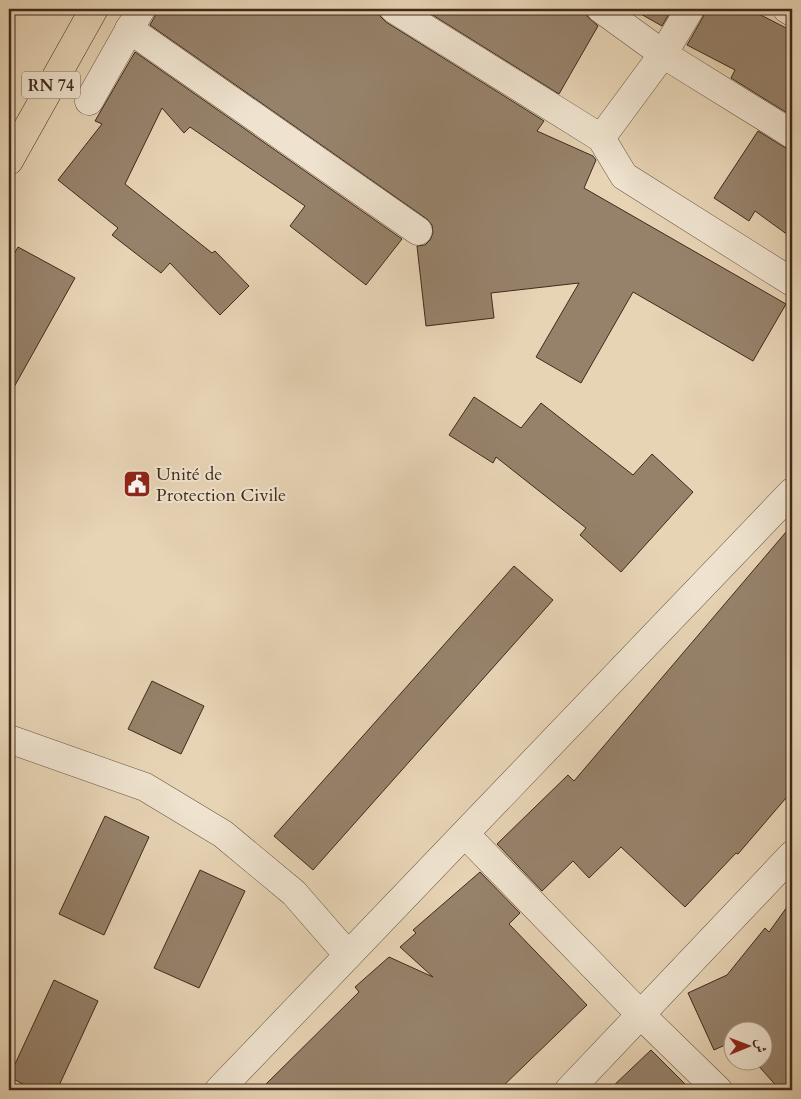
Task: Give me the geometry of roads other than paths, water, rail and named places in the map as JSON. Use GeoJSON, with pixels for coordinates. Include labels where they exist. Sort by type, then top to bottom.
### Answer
{"type":"FeatureCollection","features":[{"type":"Feature","properties":{"kind":"main road","name":"RN 74"},"geometry":{"type":"LineString","coordinates":[[9,160],[94,9]]}},
{"type":"Feature","properties":{"kind":"street"},"geometry":{"type":"LineString","coordinates":[[394,9],[601,138],[624,176],[792,282]]}},
{"type":"Feature","properties":{"kind":"street"},"geometry":{"type":"LineString","coordinates":[[601,9],[663,54],[792,134]]}},
{"type":"Feature","properties":{"kind":"street"},"geometry":{"type":"LineString","coordinates":[[601,138],[663,54],[690,9]]}},
{"type":"Feature","properties":{"kind":"street"},"geometry":{"type":"LineString","coordinates":[[787,9],[792,12]]}},
{"type":"Feature","properties":{"kind":"street"},"geometry":{"type":"LineString","coordinates":[[88,101],[135,19],[418,231]]}},
{"type":"Feature","properties":{"kind":"street"},"geometry":{"type":"LineString","coordinates":[[219,1090],[792,492]]}},
{"type":"Feature","properties":{"kind":"street"},"geometry":{"type":"LineString","coordinates":[[9,739],[145,787],[223,834],[294,893],[348,955]]}},
{"type":"Feature","properties":{"kind":"street"},"geometry":{"type":"LineString","coordinates":[[465,834],[641,1015],[718,1090]]}},
{"type":"Feature","properties":{"kind":"street"},"geometry":{"type":"LineString","coordinates":[[569,1090],[792,855]]}},
{"type":"Feature","properties":{"kind":"place","name":"Unité de Protection Civile"},"geometry":{"type":"Point","coordinates":[137,484]}}]}
